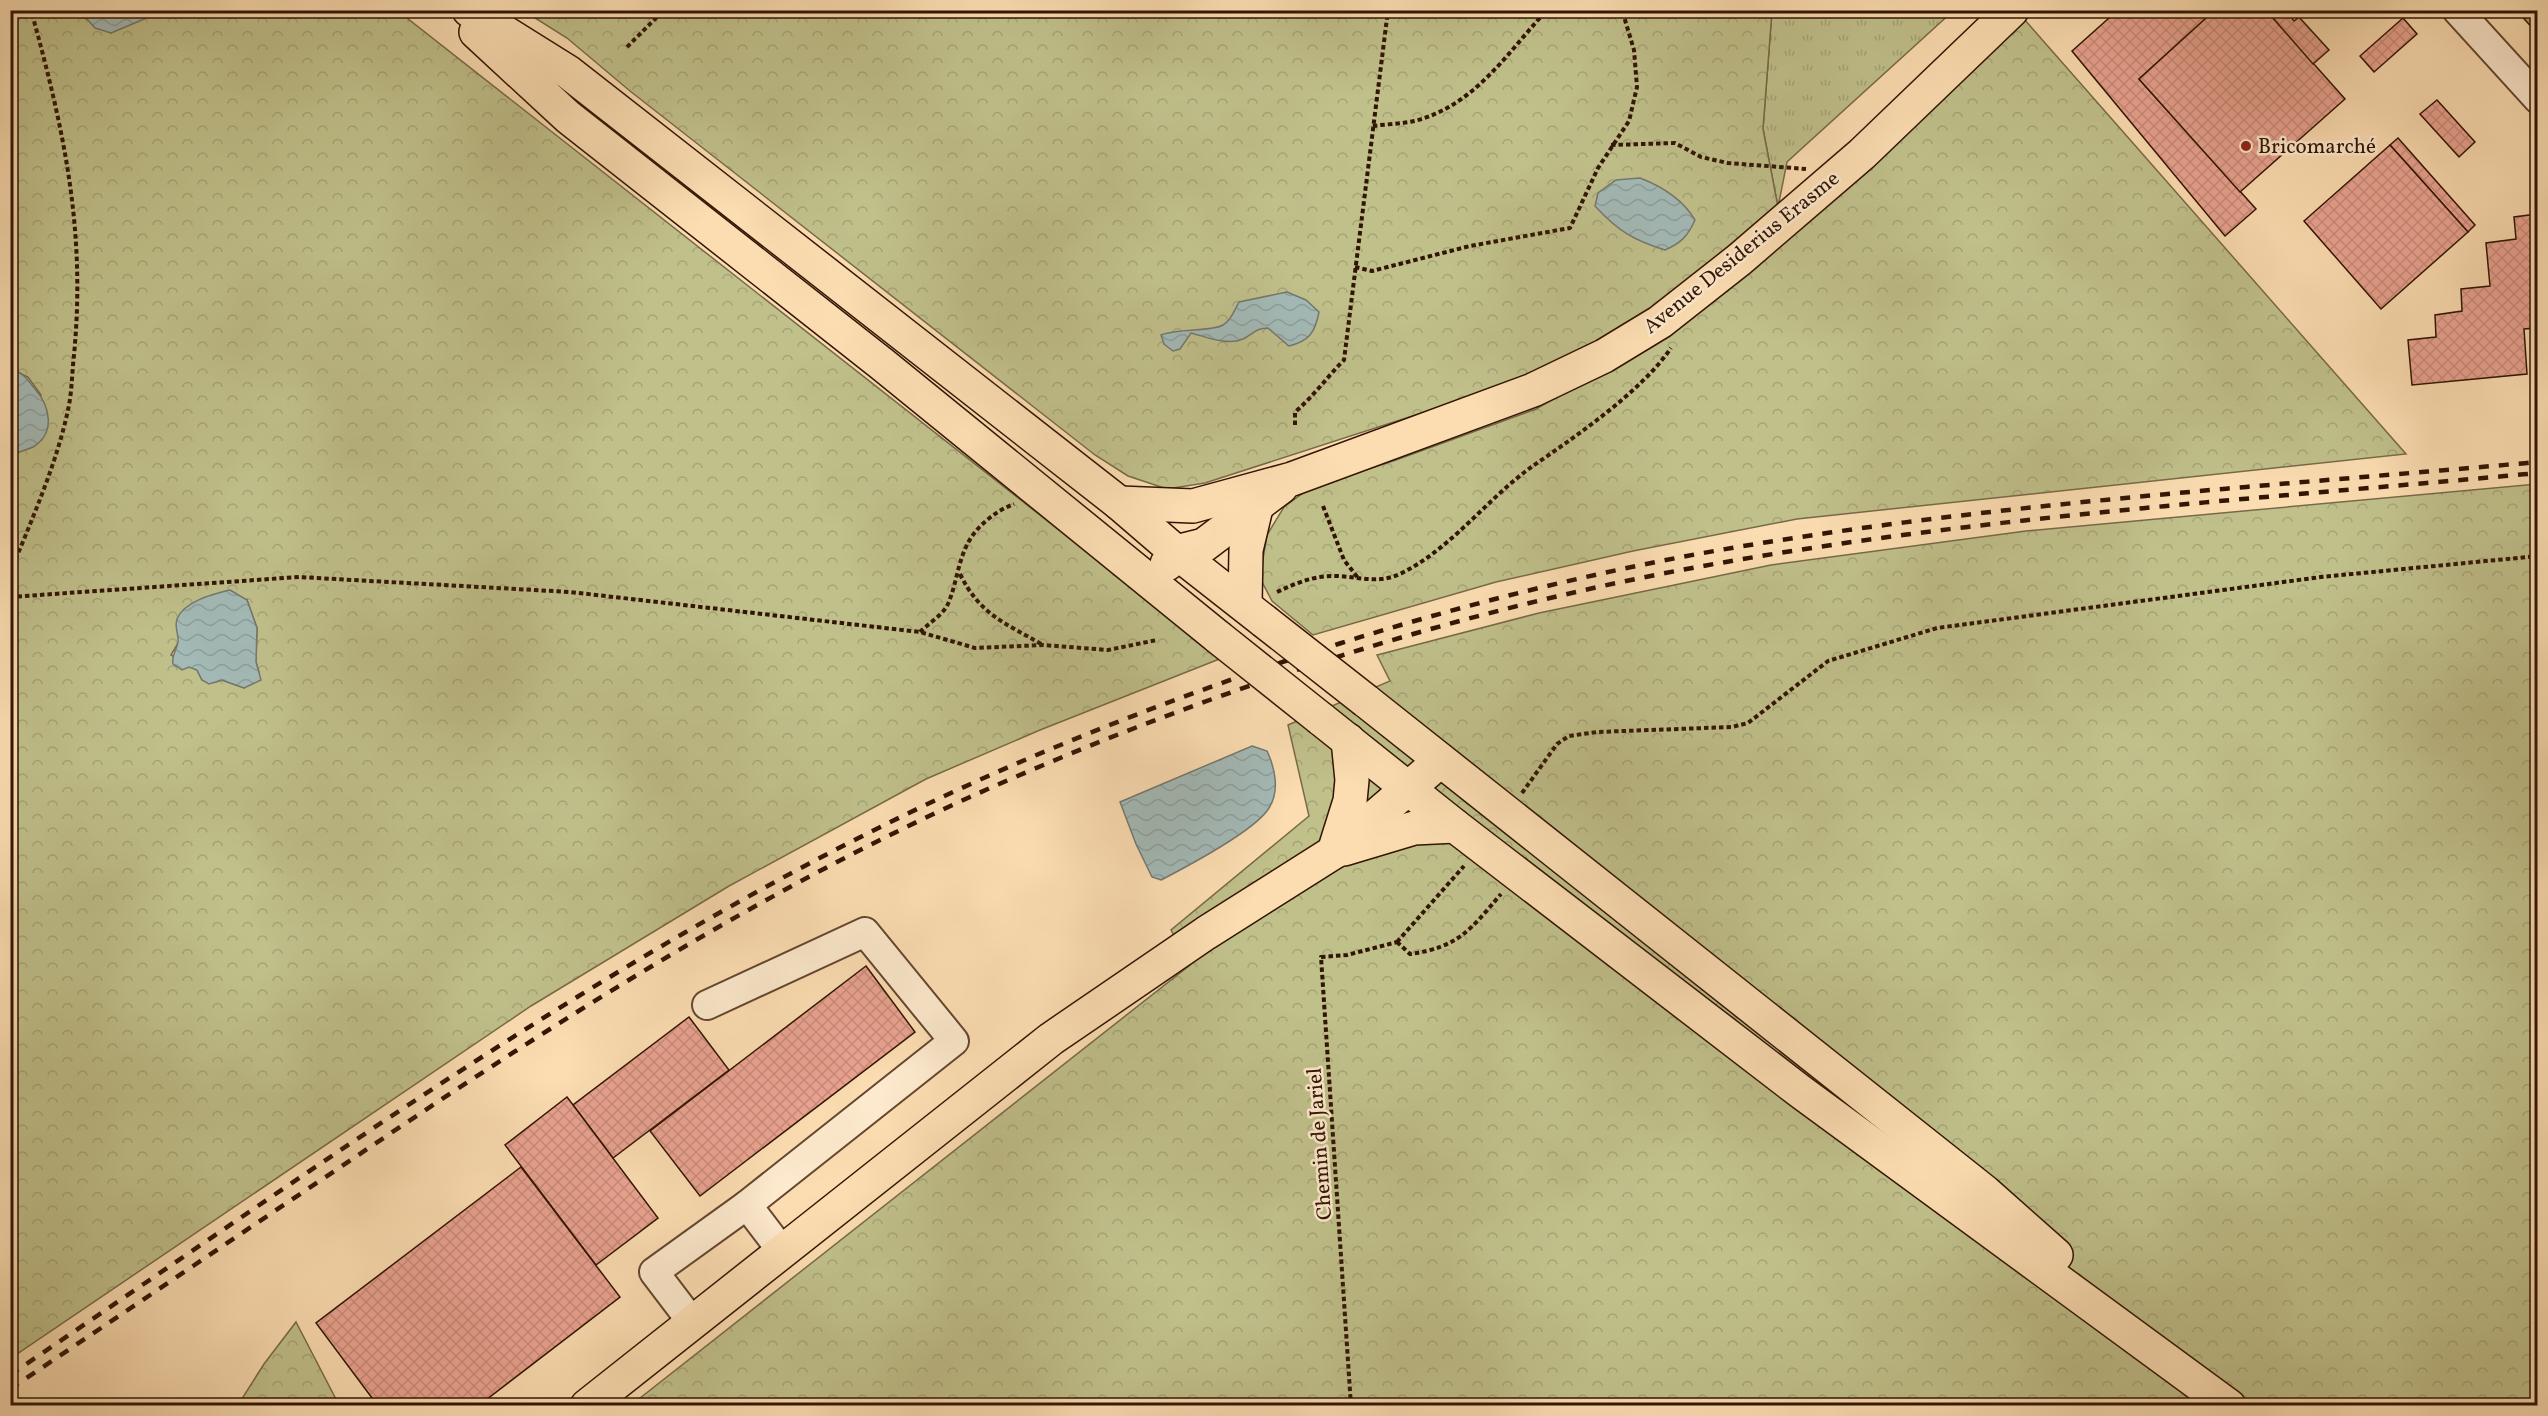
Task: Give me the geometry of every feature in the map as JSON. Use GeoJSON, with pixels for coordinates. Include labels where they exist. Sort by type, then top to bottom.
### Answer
{"type":"FeatureCollection","features":[{"type":"Feature","properties":{"kind":"main road"},"geometry":{"type":"LineString","coordinates":[[453,10],[568,117],[1042,493],[1218,638],[1455,826],[1801,1092],[2192,1376]]}},
{"type":"Feature","properties":{"kind":"main road"},"geometry":{"type":"LineString","coordinates":[[469,10],[568,72],[1119,504],[1176,552],[1262,606],[1366,701],[1440,761],[1985,1192],[2192,1376],[2229,1406]]}},
{"type":"Feature","properties":{"kind":"main road","name":"Avenue Desiderius Erasme"},"geometry":{"type":"LineString","coordinates":[[1292,479],[1533,390],[1604,356],[1660,322],[1740,259],[1832,179],[2012,10]]}},
{"type":"Feature","properties":{"kind":"main road"},"geometry":{"type":"LineString","coordinates":[[1119,504],[1193,506],[1292,479]]}},
{"type":"Feature","properties":{"kind":"main road"},"geometry":{"type":"LineString","coordinates":[[1176,552],[1204,545],[1292,479]]}},
{"type":"Feature","properties":{"kind":"main road"},"geometry":{"type":"LineString","coordinates":[[1152,582],[1176,552],[1178,532],[1193,506]]}},
{"type":"Feature","properties":{"kind":"main road"},"geometry":{"type":"LineString","coordinates":[[1256,508],[1245,566],[1262,606]]}},
{"type":"Feature","properties":{"kind":"main road"},"geometry":{"type":"LineString","coordinates":[[1334,852],[1350,801],[1352,780],[1348,740]]}},
{"type":"Feature","properties":{"kind":"main road"},"geometry":{"type":"LineString","coordinates":[[587,1406],[1052,1040],[1206,933],[1334,852],[1440,761]]}},
{"type":"Feature","properties":{"kind":"main road"},"geometry":{"type":"LineString","coordinates":[[1334,852],[1414,828],[1455,826]]}},
{"type":"Feature","properties":{"kind":"street"},"geometry":{"type":"LineString","coordinates":[[2457,10],[2538,99]]}},
{"type":"Feature","properties":{"kind":"street"},"geometry":{"type":"LineString","coordinates":[[692,1322],[654,1272],[747,1205],[954,1041],[865,932],[706,1005]]}},
{"type":"Feature","properties":{"kind":"street"},"geometry":{"type":"LineString","coordinates":[[747,1205],[782,1251]]}},
{"type":"Feature","properties":{"kind":"path"},"geometry":{"type":"LineString","coordinates":[[10,573],[43,491],[69,405],[79,303],[75,208],[57,105],[31,10]]}},
{"type":"Feature","properties":{"kind":"path"},"geometry":{"type":"LineString","coordinates":[[627,47],[664,10]]}},
{"type":"Feature","properties":{"kind":"path"},"geometry":{"type":"LineString","coordinates":[[1296,425],[1295,412],[1311,399],[1316,389],[1344,360],[1388,10]]}},
{"type":"Feature","properties":{"kind":"path"},"geometry":{"type":"LineString","coordinates":[[1373,126],[1414,120],[1453,105],[1488,79],[1547,10]]}},
{"type":"Feature","properties":{"kind":"path"},"geometry":{"type":"LineString","coordinates":[[1355,267],[1372,271],[1470,246],[1570,228],[1611,146],[1629,121],[1636,87],[1634,50],[1622,10]]}},
{"type":"Feature","properties":{"kind":"path"},"geometry":{"type":"LineString","coordinates":[[1611,146],[1675,143],[1701,157],[1728,163],[1801,166],[1832,179]]}},
{"type":"Feature","properties":{"kind":"path"},"geometry":{"type":"LineString","coordinates":[[1262,606],[1300,580],[1338,576],[1359,579],[1388,578],[1431,555],[1530,469],[1655,370],[1672,346]]}},
{"type":"Feature","properties":{"kind":"path"},"geometry":{"type":"LineString","coordinates":[[920,632],[946,608],[966,547],[985,522],[1001,509],[1042,493]]}},
{"type":"Feature","properties":{"kind":"path"},"geometry":{"type":"LineString","coordinates":[[1323,506],[1344,561],[1359,579]]}},
{"type":"Feature","properties":{"kind":"path"},"geometry":{"type":"LineString","coordinates":[[1516,801],[1557,744],[1569,736],[1597,732],[1732,727],[1748,723],[1828,660],[1937,628],[2321,577],[2538,556]]}},
{"type":"Feature","properties":{"kind":"path"},"geometry":{"type":"LineString","coordinates":[[959,573],[971,596],[989,614],[1043,645]]}},
{"type":"Feature","properties":{"kind":"path"},"geometry":{"type":"LineString","coordinates":[[10,597],[299,577],[570,592],[920,632],[975,648],[1043,645],[1108,650],[1157,640]]}},
{"type":"Feature","properties":{"kind":"path"},"geometry":{"type":"LineString","coordinates":[[1464,865],[1397,942],[1410,954],[1437,950],[1468,933],[1518,874]]}},
{"type":"Feature","properties":{"kind":"path","name":"Chemin de Jariel"},"geometry":{"type":"LineString","coordinates":[[1351,1406],[1321,957],[1347,955],[1397,942]]}},
{"type":"Feature","properties":{"kind":"green space"},"geometry":{"type":"Polygon","coordinates":[[[11,11],[80,11],[83,17],[111,33],[148,17],[151,11],[398,11],[1222,658],[1040,730],[926,779],[729,886],[531,1006],[11,1358],[10,455],[33,447],[41,395],[28,377],[11,369],[11,11]],[[247,600],[178,643],[171,655],[197,670],[202,680],[216,682],[222,680],[244,688],[259,672],[256,662],[257,628],[247,600]]]}},
{"type":"Feature","properties":{"kind":"green space"},"geometry":{"type":"Polygon","coordinates":[[[524,11],[1772,11],[1763,129],[1778,207],[1643,317],[1586,351],[1496,389],[1205,483],[1167,489],[1128,476],[1095,455],[630,91],[567,38],[524,11]]]}},
{"type":"Feature","properties":{"kind":"green space"},"geometry":{"type":"Polygon","coordinates":[[[1772,11],[1953,11],[1787,162],[1778,207],[1763,129],[1772,11]]]}},
{"type":"Feature","properties":{"kind":"green space"},"geometry":{"type":"Polygon","coordinates":[[[2024,19],[2406,454],[1797,519],[1633,551],[1496,582],[1313,635],[1272,601],[1260,578],[1267,535],[1284,507],[1310,488],[1396,460],[1536,409],[1619,362],[2024,19]]]}},
{"type":"Feature","properties":{"kind":"green space"},"geometry":{"type":"Polygon","coordinates":[[[2537,484],[2537,1405],[630,1406],[1190,965],[1171,930],[1309,816],[1288,725],[1390,681],[1377,655],[1539,613],[1771,565],[2026,531],[2537,484]]]}},
{"type":"Feature","properties":{"kind":"green space"},"geometry":{"type":"Polygon","coordinates":[[[296,1322],[339,1405],[238,1405],[264,1364],[296,1322]]]}},
{"type":"Feature","properties":{"kind":"water"},"geometry":{"type":"Polygon","coordinates":[[[80,11],[151,11],[149,17],[111,33],[95,28],[80,11]]]}},
{"type":"Feature","properties":{"kind":"water"},"geometry":{"type":"Polygon","coordinates":[[[1640,178],[1671,195],[1695,220],[1683,238],[1665,250],[1627,234],[1595,206],[1598,193],[1616,180],[1640,178]]]}},
{"type":"Feature","properties":{"kind":"water"},"geometry":{"type":"Polygon","coordinates":[[[1287,292],[1306,300],[1319,312],[1313,331],[1302,342],[1289,346],[1268,328],[1264,328],[1237,341],[1217,340],[1191,333],[1180,349],[1173,351],[1164,344],[1161,335],[1177,331],[1211,329],[1223,325],[1231,318],[1239,302],[1287,292]]]}},
{"type":"Feature","properties":{"kind":"water"},"geometry":{"type":"Polygon","coordinates":[[[11,369],[25,377],[40,396],[47,411],[48,427],[40,441],[33,447],[11,455],[11,369]]]}},
{"type":"Feature","properties":{"kind":"water"},"geometry":{"type":"Polygon","coordinates":[[[230,590],[247,600],[257,628],[256,662],[261,680],[244,688],[222,680],[209,684],[202,680],[197,670],[189,667],[182,670],[173,664],[178,642],[176,622],[181,613],[186,607],[200,599],[230,590]]]}},
{"type":"Feature","properties":{"kind":"water"},"geometry":{"type":"Polygon","coordinates":[[[1252,746],[1267,751],[1272,765],[1275,787],[1269,808],[1250,827],[1219,848],[1161,880],[1152,877],[1120,802],[1252,746]]]}},
{"type":"Feature","properties":{"kind":"building"},"geometry":{"type":"Polygon","coordinates":[[[2118,10],[2215,10],[2139,79],[2256,209],[2225,236],[2072,51],[2118,10]]]}},
{"type":"Feature","properties":{"kind":"building","name":"Bricomarché"},"geometry":{"type":"Polygon","coordinates":[[[2215,10],[2266,10],[2345,99],[2240,192],[2139,79],[2215,10]]]}},
{"type":"Feature","properties":{"kind":"building"},"geometry":{"type":"Polygon","coordinates":[[[2266,10],[2285,10],[2294,21],[2299,17],[2329,50],[2313,64],[2266,10]]]}},
{"type":"Feature","properties":{"kind":"building"},"geometry":{"type":"Polygon","coordinates":[[[2516,10],[2538,10],[2538,34],[2516,10]]]}},
{"type":"Feature","properties":{"kind":"building"},"geometry":{"type":"Polygon","coordinates":[[[2403,18],[2417,34],[2374,72],[2360,56],[2403,18]]]}},
{"type":"Feature","properties":{"kind":"building"},"geometry":{"type":"Polygon","coordinates":[[[2437,100],[2475,142],[2459,157],[2420,114],[2437,100]]]}},
{"type":"Feature","properties":{"kind":"building"},"geometry":{"type":"Polygon","coordinates":[[[2398,138],[2475,225],[2468,232],[2390,145],[2398,138]]]}},
{"type":"Feature","properties":{"kind":"building"},"geometry":{"type":"Polygon","coordinates":[[[2390,145],[2468,232],[2381,309],[2304,221],[2390,145]]]}},
{"type":"Feature","properties":{"kind":"building"},"geometry":{"type":"Polygon","coordinates":[[[2534,182],[2538,182],[2538,328],[2524,329],[2527,374],[2412,385],[2408,340],[2436,337],[2435,315],[2462,311],[2461,289],[2490,286],[2486,243],[2516,239],[2514,217],[2537,214],[2534,182]]]}},
{"type":"Feature","properties":{"kind":"building"},"geometry":{"type":"Polygon","coordinates":[[[866,966],[915,1032],[700,1196],[650,1131],[866,966]]]}},
{"type":"Feature","properties":{"kind":"building"},"geometry":{"type":"Polygon","coordinates":[[[689,1017],[729,1070],[613,1158],[573,1105],[689,1017]]]}},
{"type":"Feature","properties":{"kind":"building"},"geometry":{"type":"Polygon","coordinates":[[[567,1097],[658,1218],[596,1265],[505,1145],[567,1097]]]}},
{"type":"Feature","properties":{"kind":"building"},"geometry":{"type":"Polygon","coordinates":[[[521,1167],[620,1297],[478,1406],[378,1406],[316,1323],[521,1167]]]}},
{"type":"Feature","properties":{"kind":"railway"},"geometry":{"type":"LineString","coordinates":[[10,1375],[386,1120],[513,1037],[642,958],[773,883],[908,814],[1046,751],[1206,689],[1287,660],[1452,610],[1535,589],[1703,553],[1807,536],[2015,509],[2538,462]]}},
{"type":"Feature","properties":{"kind":"railway"},"geometry":{"type":"LineString","coordinates":[[10,1389],[494,1065],[648,968],[727,922],[806,878],[970,797],[1147,723],[1238,690],[1329,659],[1515,606],[1703,566],[1807,549],[2015,521],[2538,473]]}},
{"type":"Feature","properties":{"kind":"place","name":"Bricomarché"},"geometry":{"type":"Point","coordinates":[2246,146]}}]}
